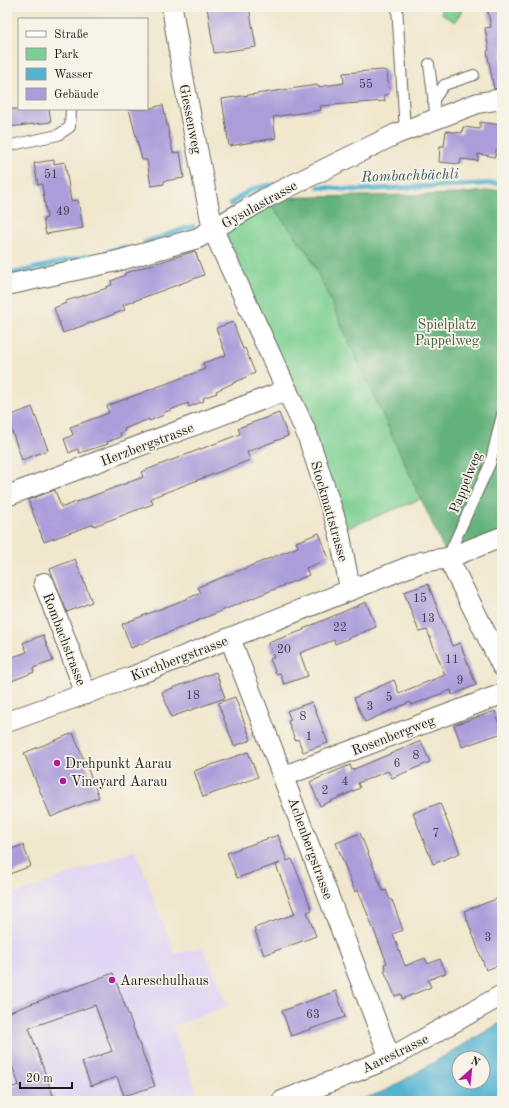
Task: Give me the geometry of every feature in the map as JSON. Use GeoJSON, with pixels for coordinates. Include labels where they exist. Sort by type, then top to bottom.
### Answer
{"type":"FeatureCollection","features":[{"type":"Feature","properties":{"kind":"street","name":"Giessenweg"},"geometry":{"type":"LineString","coordinates":[[172,7],[184,82],[213,230]]}},
{"type":"Feature","properties":{"kind":"street","name":"Gysulastrasse"},"geometry":{"type":"LineString","coordinates":[[7,285],[117,260],[198,238],[266,198],[406,130],[434,110],[502,99]]}},
{"type":"Feature","properties":{"kind":"street","name":"Stockmattstrasse"},"geometry":{"type":"LineString","coordinates":[[213,230],[307,434],[324,480],[339,531],[350,590]]}},
{"type":"Feature","properties":{"kind":"street","name":"Herzbergstrasse"},"geometry":{"type":"LineString","coordinates":[[7,496],[287,390]]}},
{"type":"Feature","properties":{"kind":"street"},"geometry":{"type":"LineString","coordinates":[[350,590],[421,562],[448,558],[502,537]]}},
{"type":"Feature","properties":{"kind":"street"},"geometry":{"type":"LineString","coordinates":[[448,558],[502,666]]}},
{"type":"Feature","properties":{"kind":"street","name":"Rombachstrasse"},"geometry":{"type":"LineString","coordinates":[[44,583],[86,694]]}},
{"type":"Feature","properties":{"kind":"street","name":"Kirchbergstrasse"},"geometry":{"type":"LineString","coordinates":[[7,722],[86,694],[350,590]]}},
{"type":"Feature","properties":{"kind":"street","name":"Achenbergstrasse"},"geometry":{"type":"LineString","coordinates":[[230,638],[284,776],[390,1058]]}},
{"type":"Feature","properties":{"kind":"street","name":"Rosenbergweg"},"geometry":{"type":"LineString","coordinates":[[284,776],[502,694]]}},
{"type":"Feature","properties":{"kind":"street","name":"Aarestrasse"},"geometry":{"type":"LineString","coordinates":[[282,1101],[390,1058],[502,995]]}},
{"type":"Feature","properties":{"kind":"lane"},"geometry":{"type":"LineString","coordinates":[[397,7],[406,130]]}},
{"type":"Feature","properties":{"kind":"lane"},"geometry":{"type":"LineString","coordinates":[[429,64],[434,110]]}},
{"type":"Feature","properties":{"kind":"lane"},"geometry":{"type":"LineString","coordinates":[[434,110],[444,85],[474,75]]}},
{"type":"Feature","properties":{"kind":"lane"},"geometry":{"type":"LineString","coordinates":[[7,146],[58,135],[70,127],[72,110]]}},
{"type":"Feature","properties":{"kind":"lane","name":"Pappelweg"},"geometry":{"type":"LineString","coordinates":[[448,558],[490,464],[502,415]]}},
{"type":"Feature","properties":{"kind":"shaded area","name":"Aareschulhaus"},"geometry":{"type":"Polygon","coordinates":[[[136,850],[174,954],[203,947],[228,1006],[172,1026],[200,1101],[7,1101],[7,897],[136,850]]]}},
{"type":"Feature","properties":{"kind":"green space"},"geometry":{"type":"Polygon","coordinates":[[[440,7],[461,7],[461,12],[455,22],[442,14],[440,7]]]}},
{"type":"Feature","properties":{"kind":"green space","name":"Spielplatz Pappelweg"},"geometry":{"type":"Polygon","coordinates":[[[502,189],[502,537],[448,558],[310,256],[266,198],[460,194],[502,189]]]}},
{"type":"Feature","properties":{"kind":"green space"},"geometry":{"type":"Polygon","coordinates":[[[266,198],[310,256],[421,499],[339,531],[222,246],[230,219],[266,198]]]}},
{"type":"Feature","properties":{"kind":"water"},"geometry":{"type":"Polygon","coordinates":[[[502,1022],[502,1101],[358,1101],[387,1090],[451,1052],[451,1090],[491,1090],[491,1050],[455,1050],[502,1022]]]}},
{"type":"Feature","properties":{"kind":"building"},"geometry":{"type":"Polygon","coordinates":[[[207,7],[249,7],[256,47],[214,53],[207,7]]]}},
{"type":"Feature","properties":{"kind":"building"},"geometry":{"type":"Polygon","coordinates":[[[487,7],[502,7],[502,88],[494,89],[487,51],[489,50],[485,28],[491,27],[487,7]]]}},
{"type":"Feature","properties":{"kind":"building"},"geometry":{"type":"Polygon","coordinates":[[[382,70],[387,71],[389,94],[384,95],[385,101],[320,106],[321,110],[273,117],[276,138],[229,146],[222,99],[317,85],[318,87],[344,83],[343,73],[382,70]]]}},
{"type":"Feature","properties":{"kind":"building"},"geometry":{"type":"Polygon","coordinates":[[[163,105],[173,153],[180,152],[184,178],[164,181],[164,184],[151,186],[147,160],[142,160],[129,110],[148,110],[163,105]]]}},
{"type":"Feature","properties":{"kind":"building"},"geometry":{"type":"Polygon","coordinates":[[[7,109],[49,110],[51,122],[9,127],[7,109]]]}},
{"type":"Feature","properties":{"kind":"building"},"geometry":{"type":"Polygon","coordinates":[[[480,122],[502,125],[502,151],[496,150],[495,157],[478,154],[478,161],[461,159],[460,164],[439,162],[440,146],[444,146],[446,131],[462,133],[463,127],[480,129],[480,122]]]}},
{"type":"Feature","properties":{"kind":"building"},"geometry":{"type":"Polygon","coordinates":[[[54,160],[54,164],[65,162],[71,201],[78,200],[83,228],[46,234],[43,219],[47,218],[42,184],[38,185],[34,163],[54,160]]]}},
{"type":"Feature","properties":{"kind":"building"},"geometry":{"type":"Polygon","coordinates":[[[195,251],[204,275],[123,305],[125,310],[63,333],[54,308],[66,303],[66,301],[107,288],[106,287],[112,285],[111,281],[125,275],[125,273],[195,251]]]}},
{"type":"Feature","properties":{"kind":"building"},"geometry":{"type":"Polygon","coordinates":[[[233,322],[243,349],[245,348],[255,373],[216,391],[217,393],[203,398],[204,401],[189,407],[188,403],[163,413],[164,415],[124,429],[125,431],[120,433],[121,437],[107,442],[108,444],[79,453],[78,449],[69,453],[64,439],[73,435],[70,427],[109,413],[107,406],[205,369],[203,363],[226,355],[216,328],[233,322]]]}},
{"type":"Feature","properties":{"kind":"building"},"geometry":{"type":"Polygon","coordinates":[[[32,407],[48,450],[22,460],[7,417],[32,407]]]}},
{"type":"Feature","properties":{"kind":"building"},"geometry":{"type":"Polygon","coordinates":[[[279,413],[288,436],[247,452],[250,460],[151,498],[153,504],[94,526],[94,524],[44,542],[28,500],[55,490],[61,507],[63,507],[143,477],[141,472],[240,434],[238,428],[279,413]]]}},
{"type":"Feature","properties":{"kind":"building"},"geometry":{"type":"Polygon","coordinates":[[[319,533],[329,559],[306,568],[309,575],[131,648],[122,624],[201,593],[198,587],[298,547],[296,542],[319,533]]]}},
{"type":"Feature","properties":{"kind":"building"},"geometry":{"type":"Polygon","coordinates":[[[75,559],[92,602],[67,612],[50,569],[75,559]]]}},
{"type":"Feature","properties":{"kind":"building"},"geometry":{"type":"Polygon","coordinates":[[[428,584],[452,646],[460,643],[476,685],[452,695],[451,690],[412,705],[410,702],[365,722],[354,698],[394,680],[399,693],[445,675],[427,630],[419,632],[404,592],[428,584]]]}},
{"type":"Feature","properties":{"kind":"building"},"geometry":{"type":"Polygon","coordinates":[[[366,602],[376,627],[335,644],[334,640],[300,653],[308,676],[284,684],[280,673],[276,674],[270,659],[274,657],[268,643],[304,630],[303,629],[366,602]]]}},
{"type":"Feature","properties":{"kind":"building"},"geometry":{"type":"Polygon","coordinates":[[[43,635],[53,661],[33,668],[34,672],[7,683],[7,659],[27,652],[23,643],[43,635]]]}},
{"type":"Feature","properties":{"kind":"building"},"geometry":{"type":"Polygon","coordinates":[[[216,672],[225,698],[171,717],[162,692],[216,672]]]}},
{"type":"Feature","properties":{"kind":"building"},"geometry":{"type":"Polygon","coordinates":[[[235,697],[251,740],[234,746],[218,703],[235,697]]]}},
{"type":"Feature","properties":{"kind":"building"},"geometry":{"type":"Polygon","coordinates":[[[312,702],[328,743],[303,752],[298,739],[295,740],[288,721],[291,720],[287,711],[312,702]]]}},
{"type":"Feature","properties":{"kind":"building"},"geometry":{"type":"Polygon","coordinates":[[[495,711],[502,733],[462,747],[454,725],[495,711]]]}},
{"type":"Feature","properties":{"kind":"building"},"geometry":{"type":"Polygon","coordinates":[[[73,733],[99,797],[51,817],[24,753],[73,733]]]}},
{"type":"Feature","properties":{"kind":"building"},"geometry":{"type":"Polygon","coordinates":[[[421,741],[430,762],[392,778],[388,771],[358,783],[360,788],[320,806],[310,782],[350,765],[352,770],[421,741]]]}},
{"type":"Feature","properties":{"kind":"building"},"geometry":{"type":"Polygon","coordinates":[[[248,752],[258,777],[203,797],[194,771],[248,752]]]}},
{"type":"Feature","properties":{"kind":"building"},"geometry":{"type":"Polygon","coordinates":[[[440,803],[460,853],[433,864],[413,813],[440,803]]]}},
{"type":"Feature","properties":{"kind":"building"},"geometry":{"type":"Polygon","coordinates":[[[360,833],[383,891],[386,890],[390,900],[392,900],[403,930],[393,934],[405,966],[425,958],[428,964],[440,959],[446,973],[428,980],[431,987],[402,999],[401,994],[395,996],[384,970],[386,970],[384,964],[387,963],[358,890],[355,892],[336,843],[360,833]]]}},
{"type":"Feature","properties":{"kind":"building"},"geometry":{"type":"Polygon","coordinates":[[[278,835],[287,861],[292,859],[312,910],[307,912],[316,936],[264,955],[254,928],[295,914],[276,865],[280,863],[237,878],[227,853],[278,835]]]}},
{"type":"Feature","properties":{"kind":"building"},"geometry":{"type":"Polygon","coordinates":[[[23,845],[31,866],[7,875],[7,851],[23,845]]]}},
{"type":"Feature","properties":{"kind":"building"},"geometry":{"type":"Polygon","coordinates":[[[502,897],[502,964],[486,970],[464,911],[502,897]]]}},
{"type":"Feature","properties":{"kind":"building"},"geometry":{"type":"Polygon","coordinates":[[[113,973],[155,1086],[124,1096],[117,1077],[91,1086],[82,1062],[112,1051],[95,1005],[29,1028],[55,1101],[7,1101],[7,1089],[19,1085],[7,1052],[7,1013],[113,973]]]}},
{"type":"Feature","properties":{"kind":"building"},"geometry":{"type":"Polygon","coordinates":[[[336,991],[345,1017],[291,1036],[282,1011],[336,991]]]}},
{"type":"Feature","properties":{"kind":"waterway","name":"Rombachbächli"},"geometry":{"type":"LineString","coordinates":[[319,187],[357,190],[502,183]]}},
{"type":"Feature","properties":{"kind":"waterway","name":"Rombachbächli"},"geometry":{"type":"LineString","coordinates":[[231,204],[251,190],[275,185]]}},
{"type":"Feature","properties":{"kind":"waterway","name":"Rombachbächli"},"geometry":{"type":"LineString","coordinates":[[145,242],[193,226]]}},
{"type":"Feature","properties":{"kind":"waterway","name":"Rombachbächli"},"geometry":{"type":"LineString","coordinates":[[107,252],[124,247]]}},
{"type":"Feature","properties":{"kind":"waterway","name":"Rombachbächli"},"geometry":{"type":"LineString","coordinates":[[7,275],[87,256]]}},
{"type":"Feature","properties":{"kind":"place","name":"Drehpunkt Aarau"},"geometry":{"type":"Point","coordinates":[57,763]}},
{"type":"Feature","properties":{"kind":"place","name":"Vineyard Aarau"},"geometry":{"type":"Point","coordinates":[63,781]}},
{"type":"Feature","properties":{"kind":"place","name":"Aareschulhaus"},"geometry":{"type":"Point","coordinates":[112,980]}}]}
